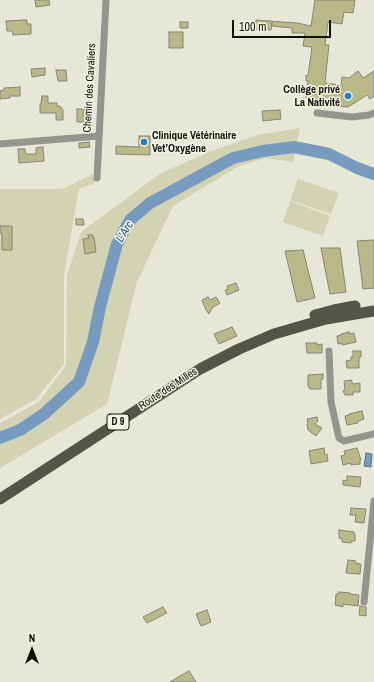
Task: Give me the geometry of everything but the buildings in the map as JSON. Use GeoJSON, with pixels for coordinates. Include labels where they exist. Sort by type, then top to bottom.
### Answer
{"type":"FeatureCollection","features":[{"type":"Feature","properties":{"kind":"main road","name":"Route des Milles"},"geometry":{"type":"LineString","coordinates":[[239,349],[255,337],[291,322],[334,310],[374,304]]}},
{"type":"Feature","properties":{"kind":"main road","name":"Route des Milles"},"geometry":{"type":"LineString","coordinates":[[0,499],[200,369],[239,349],[274,334],[326,319],[374,311]]}},
{"type":"Feature","properties":{"kind":"street","name":"Chemin des Cavaliers"},"geometry":{"type":"LineString","coordinates":[[97,178],[106,0]]}},
{"type":"Feature","properties":{"kind":"street"},"geometry":{"type":"LineString","coordinates":[[317,113],[352,118],[374,113]]}},
{"type":"Feature","properties":{"kind":"street"},"geometry":{"type":"LineString","coordinates":[[0,144],[99,136]]}},
{"type":"Feature","properties":{"kind":"street"},"geometry":{"type":"LineString","coordinates":[[329,351],[331,402],[339,438],[344,441],[374,434]]}},
{"type":"Feature","properties":{"kind":"street"},"geometry":{"type":"LineString","coordinates":[[364,602],[374,501]]}},
{"type":"Feature","properties":{"kind":"green space"},"geometry":{"type":"Polygon","coordinates":[[[300,128],[293,162],[266,158],[239,166],[173,206],[137,282],[107,404],[0,468],[0,423],[39,402],[66,365],[67,275],[81,232],[161,173],[209,152],[257,135],[300,128]]]}},
{"type":"Feature","properties":{"kind":"green space"},"geometry":{"type":"Polygon","coordinates":[[[93,174],[95,183],[79,189],[64,275],[64,364],[36,399],[0,419],[0,189],[62,189],[93,174]]]}},
{"type":"Feature","properties":{"kind":"green space"},"geometry":{"type":"Polygon","coordinates":[[[298,179],[339,193],[331,214],[290,200],[298,179]]]}},
{"type":"Feature","properties":{"kind":"green space"},"geometry":{"type":"Polygon","coordinates":[[[290,201],[330,216],[323,236],[283,222],[290,201]]]}},
{"type":"Feature","properties":{"kind":"water"},"geometry":{"type":"Polygon","coordinates":[[[366,453],[372,454],[371,467],[364,466],[366,453]]]}},
{"type":"Feature","properties":{"kind":"waterway","name":"L'Arc"},"geometry":{"type":"LineString","coordinates":[[0,438],[20,430],[44,414],[79,382],[93,342],[100,307],[117,244],[130,220],[150,203],[233,158],[263,151],[294,147],[329,154],[357,168],[374,174]]}},
{"type":"Feature","properties":{"kind":"place","name":"Collège privé La Nativité"},"geometry":{"type":"Point","coordinates":[348,96]}},
{"type":"Feature","properties":{"kind":"place","name":"Clinique Vétérinaire Vet’Oxygène"},"geometry":{"type":"Point","coordinates":[144,142]}}]}
